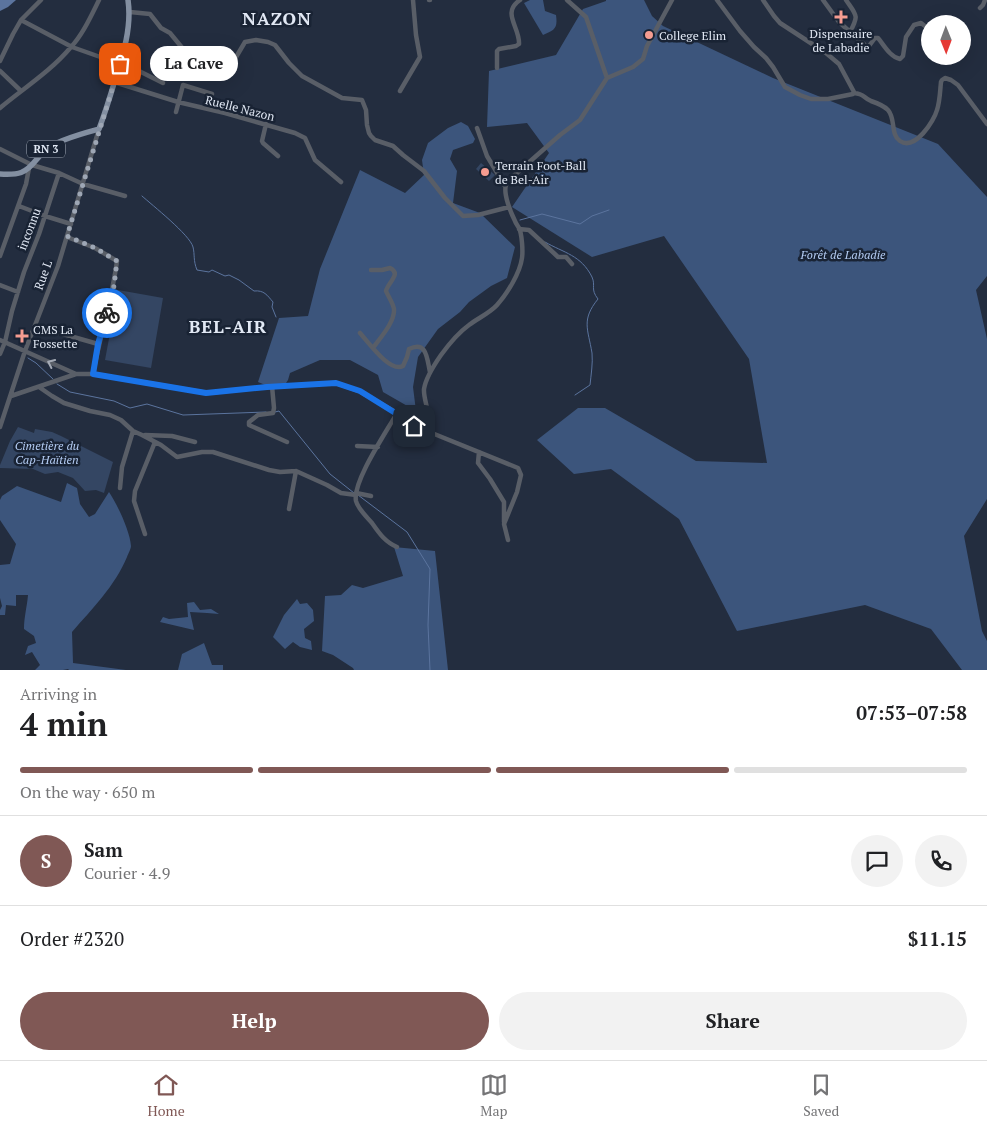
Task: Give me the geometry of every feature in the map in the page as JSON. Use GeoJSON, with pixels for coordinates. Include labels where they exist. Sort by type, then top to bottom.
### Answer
{"type":"FeatureCollection","features":[{"type":"Feature","properties":{"kind":"main road"},"geometry":{"type":"LineString","coordinates":[[99,129],[123,54],[130,12],[128,0]]}},
{"type":"Feature","properties":{"kind":"main road","name":"RN 3"},"geometry":{"type":"LineString","coordinates":[[0,174],[11,175],[25,172],[45,150],[83,133],[99,129]]}},
{"type":"Feature","properties":{"kind":"street"},"geometry":{"type":"LineString","coordinates":[[0,61],[21,20],[41,0]]}},
{"type":"Feature","properties":{"kind":"street"},"geometry":{"type":"LineString","coordinates":[[0,108],[20,91],[48,72],[72,47],[99,0]]}},
{"type":"Feature","properties":{"kind":"street"},"geometry":{"type":"LineString","coordinates":[[400,91],[420,57],[413,0]]}},
{"type":"Feature","properties":{"kind":"street"},"geometry":{"type":"LineString","coordinates":[[497,68],[497,51],[519,44],[518,34],[512,20],[512,12],[513,6],[520,0]]}},
{"type":"Feature","properties":{"kind":"street"},"geometry":{"type":"LineString","coordinates":[[567,0],[586,17],[606,78]]}},
{"type":"Feature","properties":{"kind":"street"},"geometry":{"type":"LineString","coordinates":[[422,429],[428,422],[424,390],[430,372],[452,341],[468,326],[496,306],[508,290],[520,265],[522,258],[520,229],[506,200],[506,186],[510,179],[580,120],[606,78],[633,67],[643,59],[647,46],[672,0]]}},
{"type":"Feature","properties":{"kind":"street"},"geometry":{"type":"LineString","coordinates":[[717,0],[740,31],[770,62],[785,87],[800,95],[811,98],[828,99],[854,93],[861,94],[887,109],[894,122],[894,133],[901,142],[907,144],[918,139],[930,125],[937,110],[941,82],[945,78],[958,85],[987,124]]}},
{"type":"Feature","properties":{"kind":"street"},"geometry":{"type":"LineString","coordinates":[[763,0],[780,23],[826,53],[839,64],[854,93]]}},
{"type":"Feature","properties":{"kind":"street"},"geometry":{"type":"LineString","coordinates":[[823,0],[839,22],[867,46],[875,38],[879,38],[896,58],[900,58],[903,54],[906,37],[914,25],[921,24]]}},
{"type":"Feature","properties":{"kind":"street"},"geometry":{"type":"LineString","coordinates":[[846,0],[856,17],[850,32]]}},
{"type":"Feature","properties":{"kind":"street"},"geometry":{"type":"LineString","coordinates":[[980,8],[985,0]]}},
{"type":"Feature","properties":{"kind":"street"},"geometry":{"type":"LineString","coordinates":[[130,12],[150,14],[161,28],[170,34],[184,50],[216,74],[229,69],[245,42],[256,40],[275,45],[302,76],[342,98],[362,100],[371,136],[375,140],[394,146],[424,171],[444,198],[463,216],[478,215],[509,207]]}},
{"type":"Feature","properties":{"kind":"street"},"geometry":{"type":"LineString","coordinates":[[21,20],[72,47],[128,66],[163,83]]}},
{"type":"Feature","properties":{"kind":"street"},"geometry":{"type":"LineString","coordinates":[[0,70],[20,91]]}},
{"type":"Feature","properties":{"kind":"street","name":"Ruelle Nazon"},"geometry":{"type":"LineString","coordinates":[[114,82],[178,102],[295,133],[305,138],[315,160],[341,182]]}},
{"type":"Feature","properties":{"kind":"street"},"geometry":{"type":"LineString","coordinates":[[176,112],[183,85],[212,94]]}},
{"type":"Feature","properties":{"kind":"street"},"geometry":{"type":"LineString","coordinates":[[266,124],[262,141],[278,156]]}},
{"type":"Feature","properties":{"kind":"street"},"geometry":{"type":"LineString","coordinates":[[477,128],[487,156],[506,186]]}},
{"type":"Feature","properties":{"kind":"street","name":"Rue L"},"geometry":{"type":"LineString","coordinates":[[0,426],[25,351],[58,266],[99,129]]}},
{"type":"Feature","properties":{"kind":"street"},"geometry":{"type":"LineString","coordinates":[[0,149],[31,166],[58,173],[83,184],[125,196]]}},
{"type":"Feature","properties":{"kind":"street"},"geometry":{"type":"LineString","coordinates":[[0,256],[19,206],[31,166]]}},
{"type":"Feature","properties":{"kind":"street","name":"inconnu"},"geometry":{"type":"LineString","coordinates":[[0,354],[28,259],[39,234],[58,173]]}},
{"type":"Feature","properties":{"kind":"street"},"geometry":{"type":"LineString","coordinates":[[19,206],[70,224]]}},
{"type":"Feature","properties":{"kind":"street"},"geometry":{"type":"LineString","coordinates":[[520,229],[528,230],[558,257],[566,257],[572,264]]}},
{"type":"Feature","properties":{"kind":"street"},"geometry":{"type":"LineString","coordinates":[[67,236],[95,248],[117,261],[114,286],[98,344],[93,374]]}},
{"type":"Feature","properties":{"kind":"street"},"geometry":{"type":"LineString","coordinates":[[371,270],[390,268],[395,274],[386,291],[394,308],[393,314],[389,324],[373,348]]}},
{"type":"Feature","properties":{"kind":"street"},"geometry":{"type":"LineString","coordinates":[[0,285],[18,292]]}},
{"type":"Feature","properties":{"kind":"street"},"geometry":{"type":"LineString","coordinates":[[35,326],[98,344]]}},
{"type":"Feature","properties":{"kind":"street"},"geometry":{"type":"LineString","coordinates":[[360,333],[390,365],[399,368],[403,366],[408,349],[414,347],[422,348],[427,355],[430,372]]}},
{"type":"Feature","properties":{"kind":"street"},"geometry":{"type":"LineString","coordinates":[[3,341],[76,374]]}},
{"type":"Feature","properties":{"kind":"street"},"geometry":{"type":"LineString","coordinates":[[11,396],[76,374],[93,374],[206,393],[272,386],[336,383],[360,391],[414,426],[518,468],[520,475],[517,492],[504,524]]}},
{"type":"Feature","properties":{"kind":"street"},"geometry":{"type":"LineString","coordinates":[[272,386],[273,412],[258,415],[249,422],[249,425],[287,442]]}},
{"type":"Feature","properties":{"kind":"street"},"geometry":{"type":"LineString","coordinates":[[40,387],[64,403],[110,415],[121,420],[134,431],[155,442],[176,457],[213,452],[269,470],[280,472],[296,471],[347,495],[371,496]]}},
{"type":"Feature","properties":{"kind":"street"},"geometry":{"type":"LineString","coordinates":[[397,414],[360,480],[356,494],[357,505],[376,530],[387,542],[397,547]]}},
{"type":"Feature","properties":{"kind":"street"},"geometry":{"type":"LineString","coordinates":[[120,488],[122,467],[134,431]]}},
{"type":"Feature","properties":{"kind":"street"},"geometry":{"type":"LineString","coordinates":[[142,434],[172,436],[195,442]]}},
{"type":"Feature","properties":{"kind":"street"},"geometry":{"type":"LineString","coordinates":[[145,534],[134,496],[155,442]]}},
{"type":"Feature","properties":{"kind":"street"},"geometry":{"type":"LineString","coordinates":[[358,446],[378,447]]}},
{"type":"Feature","properties":{"kind":"street"},"geometry":{"type":"LineString","coordinates":[[478,452],[478,464],[504,502],[504,524],[508,540]]}},
{"type":"Feature","properties":{"kind":"street"},"geometry":{"type":"LineString","coordinates":[[289,509],[296,471]]}},
{"type":"Feature","properties":{"kind":"green space"},"geometry":{"type":"Polygon","coordinates":[[[530,0],[543,0],[545,11],[556,15],[556,26],[543,35],[524,3],[530,0]]]}},
{"type":"Feature","properties":{"kind":"green space","name":"Forêt de Labadie"},"geometry":{"type":"Polygon","coordinates":[[[606,0],[644,0],[652,16],[663,26],[773,78],[938,144],[987,197],[987,276],[976,290],[987,339],[987,499],[964,536],[982,631],[987,641],[987,670],[962,670],[931,629],[865,605],[737,631],[679,519],[611,469],[574,474],[537,440],[578,408],[605,408],[696,461],[767,463],[749,359],[664,236],[592,257],[512,207],[549,153],[527,123],[487,127],[489,71],[556,55],[583,9],[606,0]]]}},
{"type":"Feature","properties":{"kind":"green space"},"geometry":{"type":"Polygon","coordinates":[[[461,122],[468,126],[475,139],[473,143],[453,150],[450,159],[457,171],[453,203],[480,213],[515,247],[507,278],[491,286],[469,302],[460,312],[438,329],[418,357],[413,387],[416,411],[383,392],[378,375],[350,360],[320,360],[290,373],[284,386],[275,389],[258,382],[279,318],[308,316],[320,269],[360,170],[405,193],[424,175],[422,160],[428,143],[448,128],[461,122]]]}},
{"type":"Feature","properties":{"kind":"green space","name":"Terrain Foot-Ball de Bel-Air"},"geometry":{"type":"Polygon","coordinates":[[[481,163],[495,175],[489,181],[476,169],[481,163]]]}},
{"type":"Feature","properties":{"kind":"green space"},"geometry":{"type":"Polygon","coordinates":[[[118,290],[163,298],[151,368],[105,360],[118,290]]]}},
{"type":"Feature","properties":{"kind":"green space","name":"Cimetière du Cap-Haïtien"},"geometry":{"type":"Polygon","coordinates":[[[18,427],[34,433],[35,429],[52,432],[113,462],[104,493],[96,490],[85,491],[73,478],[58,472],[45,474],[33,469],[0,468],[10,441],[18,427]]]}},
{"type":"Feature","properties":{"kind":"green space"},"geometry":{"type":"Polygon","coordinates":[[[67,483],[77,488],[80,504],[89,517],[95,514],[109,492],[123,518],[131,546],[122,568],[110,587],[72,632],[73,663],[126,670],[35,670],[40,665],[32,652],[25,655],[28,646],[36,643],[34,636],[24,629],[28,595],[16,595],[16,606],[6,605],[5,615],[0,615],[2,606],[0,598],[0,565],[10,564],[16,544],[0,520],[0,500],[2,496],[17,486],[61,502],[67,483]]]}},
{"type":"Feature","properties":{"kind":"green space"},"geometry":{"type":"Polygon","coordinates":[[[394,547],[435,551],[448,670],[354,670],[333,655],[322,651],[325,596],[341,595],[352,585],[363,588],[403,576],[394,547]]]}},
{"type":"Feature","properties":{"kind":"green space"},"geometry":{"type":"Polygon","coordinates":[[[297,599],[300,604],[307,603],[313,610],[314,621],[304,629],[305,638],[311,641],[312,650],[300,647],[293,642],[285,649],[273,637],[284,615],[297,599]]]}},
{"type":"Feature","properties":{"kind":"green space"},"geometry":{"type":"Polygon","coordinates":[[[194,602],[200,610],[211,609],[219,614],[190,612],[194,630],[160,622],[163,617],[169,619],[188,617],[187,603],[194,602]]]}},
{"type":"Feature","properties":{"kind":"green space"},"geometry":{"type":"Polygon","coordinates":[[[204,643],[212,665],[223,665],[223,670],[178,670],[182,654],[204,643]]]}},
{"type":"Feature","properties":{"kind":"shaded area"},"geometry":{"type":"Polygon","coordinates":[[[0,0],[16,0],[0,11],[0,0]]]}},
{"type":"Feature","properties":{"kind":"waterway"},"geometry":{"type":"LineString","coordinates":[[142,196],[185,235],[193,247],[197,270],[209,272],[212,270],[225,276],[229,275],[254,291],[263,292],[273,302],[272,307],[276,317]]}},
{"type":"Feature","properties":{"kind":"waterway"},"geometry":{"type":"LineString","coordinates":[[520,220],[542,214],[580,224],[592,216],[609,210]]}},
{"type":"Feature","properties":{"kind":"waterway"},"geometry":{"type":"LineString","coordinates":[[545,242],[572,255],[583,264],[592,277],[594,293],[598,299],[589,313],[587,325],[592,353],[590,385],[575,395]]}},
{"type":"Feature","properties":{"kind":"waterway"},"geometry":{"type":"LineString","coordinates":[[28,358],[53,379]]}},
{"type":"Feature","properties":{"kind":"waterway"},"geometry":{"type":"LineString","coordinates":[[57,384],[70,392],[114,401],[130,408],[147,404],[183,415],[266,412]]}},
{"type":"Feature","properties":{"kind":"waterway"},"geometry":{"type":"LineString","coordinates":[[275,412],[279,411],[330,474],[354,493]]}},
{"type":"Feature","properties":{"kind":"waterway"},"geometry":{"type":"LineString","coordinates":[[358,495],[407,532],[430,569],[428,625],[430,670]]}},
{"type":"Feature","properties":{"kind":"way so far"},"geometry":{"type":"LineString","coordinates":[[107,313],[114,286],[117,261],[95,248],[67,236],[120,64]]}},
{"type":"Feature","properties":{"kind":"place","name":"Dispensaire de Labadie"},"geometry":{"type":"Point","coordinates":[841,17]}},
{"type":"Feature","properties":{"kind":"place","name":"College Elim"},"geometry":{"type":"Point","coordinates":[649,35]}},
{"type":"Feature","properties":{"kind":"place","name":"La Cave"},"geometry":{"type":"Point","coordinates":[120,64]}},
{"type":"Feature","properties":{"kind":"place","name":"Terrain Foot-Ball de Bel-Air"},"geometry":{"type":"Point","coordinates":[485,172]}},
{"type":"Feature","properties":{"kind":"place","name":"CMS La Fossette"},"geometry":{"type":"Point","coordinates":[22,336]}},
{"type":"Feature","properties":{"kind":"district","name":"NAZON"},"geometry":{"type":"Point","coordinates":[277,18]}},
{"type":"Feature","properties":{"kind":"district","name":"BEL-AIR"},"geometry":{"type":"Point","coordinates":[228,326]}},
{"type":"Feature","properties":{"kind":"route"},"geometry":{"type":"LineString","coordinates":[[107,313],[98,344],[93,374],[206,393],[336,383],[360,391],[414,426]]}}]}
